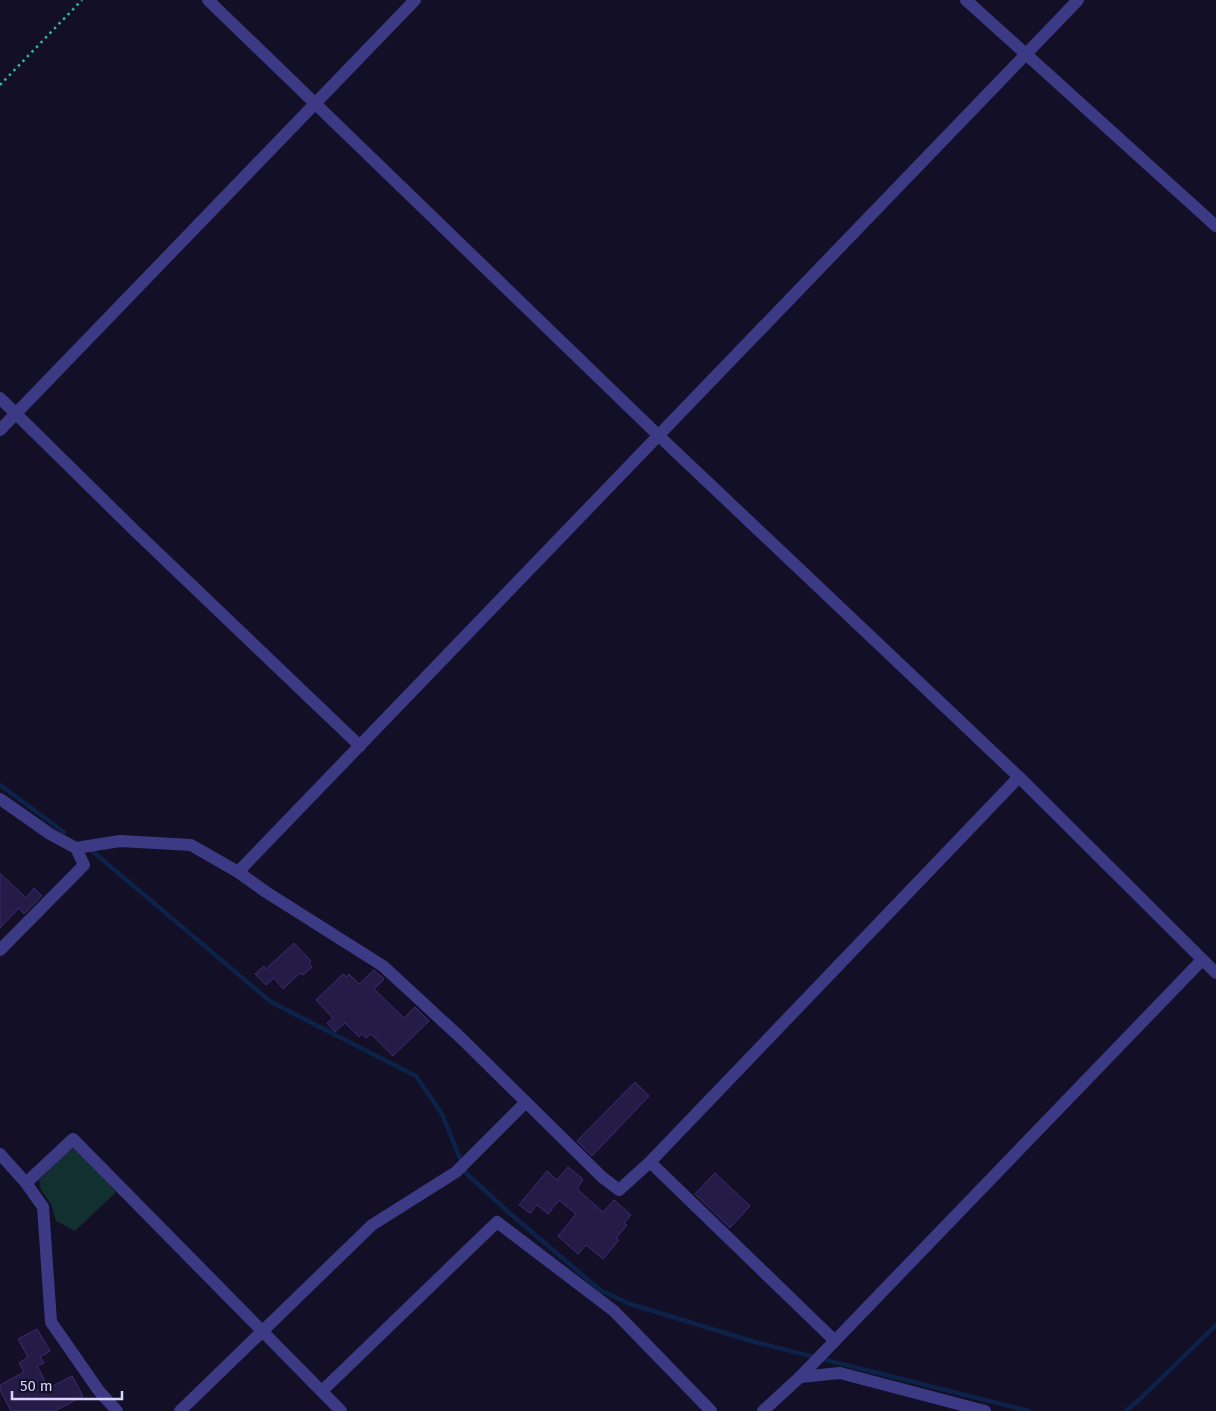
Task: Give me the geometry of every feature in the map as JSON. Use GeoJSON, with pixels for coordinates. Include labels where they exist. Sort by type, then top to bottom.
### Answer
{"type":"FeatureCollection","features":[{"type":"Feature","properties":{"kind":"street"},"geometry":{"type":"LineString","coordinates":[[208,0],[660,436],[1018,777],[1216,973]]}},
{"type":"Feature","properties":{"kind":"street"},"geometry":{"type":"LineString","coordinates":[[0,430],[416,0]]}},
{"type":"Feature","properties":{"kind":"street"},"geometry":{"type":"LineString","coordinates":[[966,0],[1216,226]]}},
{"type":"Feature","properties":{"kind":"street"},"geometry":{"type":"LineString","coordinates":[[238,872],[1078,0]]}},
{"type":"Feature","properties":{"kind":"street"},"geometry":{"type":"LineString","coordinates":[[0,398],[135,531],[360,746]]}},
{"type":"Feature","properties":{"kind":"street"},"geometry":{"type":"LineString","coordinates":[[76,848],[120,841],[191,846],[238,872],[266,892],[384,966],[461,1038],[602,1177],[618,1190],[650,1162],[1018,777]]}},
{"type":"Feature","properties":{"kind":"street"},"geometry":{"type":"LineString","coordinates":[[0,799],[50,834],[76,848],[84,865],[0,950]]}},
{"type":"Feature","properties":{"kind":"street"},"geometry":{"type":"LineString","coordinates":[[764,1411],[835,1341],[1202,960]]}},
{"type":"Feature","properties":{"kind":"street"},"geometry":{"type":"LineString","coordinates":[[180,1411],[372,1225],[462,1166],[526,1102]]}},
{"type":"Feature","properties":{"kind":"street"},"geometry":{"type":"LineString","coordinates":[[26,1183],[73,1138],[341,1411]]}},
{"type":"Feature","properties":{"kind":"street"},"geometry":{"type":"LineString","coordinates":[[0,1154],[26,1183],[43,1207],[52,1322],[98,1391],[117,1411]]}},
{"type":"Feature","properties":{"kind":"street"},"geometry":{"type":"LineString","coordinates":[[650,1162],[835,1341]]}},
{"type":"Feature","properties":{"kind":"street"},"geometry":{"type":"LineString","coordinates":[[322,1391],[497,1222],[614,1311],[711,1411]]}},
{"type":"Feature","properties":{"kind":"street"},"geometry":{"type":"LineString","coordinates":[[800,1377],[840,1373],[985,1411]]}},
{"type":"Feature","properties":{"kind":"path"},"geometry":{"type":"LineString","coordinates":[[0,85],[82,0]]}},
{"type":"Feature","properties":{"kind":"green space"},"geometry":{"type":"Polygon","coordinates":[[[71,1148],[76,1149],[116,1192],[75,1231],[56,1221],[51,1204],[41,1190],[39,1180],[71,1148]]]}},
{"type":"Feature","properties":{"kind":"building"},"geometry":{"type":"Polygon","coordinates":[[[0,873],[26,898],[34,888],[42,896],[24,914],[19,908],[0,928],[0,873]]]}},
{"type":"Feature","properties":{"kind":"building"},"geometry":{"type":"Polygon","coordinates":[[[294,943],[311,961],[309,963],[312,967],[303,975],[300,973],[283,989],[274,978],[266,985],[255,974],[264,966],[266,969],[294,943]]]}},
{"type":"Feature","properties":{"kind":"building"},"geometry":{"type":"Polygon","coordinates":[[[374,970],[384,979],[374,989],[404,1018],[415,1007],[429,1021],[393,1056],[371,1034],[366,1038],[362,1034],[359,1037],[345,1023],[335,1032],[327,1023],[333,1018],[316,1000],[343,974],[346,977],[349,974],[359,984],[374,970]]]}},
{"type":"Feature","properties":{"kind":"building"},"geometry":{"type":"Polygon","coordinates":[[[635,1082],[649,1096],[592,1156],[577,1141],[635,1082]]]}},
{"type":"Feature","properties":{"kind":"building"},"geometry":{"type":"Polygon","coordinates":[[[568,1167],[583,1179],[577,1189],[603,1212],[614,1200],[631,1215],[624,1223],[627,1225],[616,1238],[619,1240],[603,1259],[586,1245],[578,1254],[558,1236],[576,1214],[559,1200],[548,1214],[537,1205],[530,1213],[519,1205],[547,1171],[557,1180],[568,1167]]]}},
{"type":"Feature","properties":{"kind":"building"},"geometry":{"type":"Polygon","coordinates":[[[715,1173],[750,1206],[730,1228],[695,1194],[715,1173]]]}},
{"type":"Feature","properties":{"kind":"building"},"geometry":{"type":"Polygon","coordinates":[[[37,1329],[50,1351],[40,1357],[44,1363],[37,1366],[49,1388],[72,1376],[83,1396],[55,1411],[11,1411],[0,1390],[0,1385],[24,1372],[19,1363],[28,1357],[18,1339],[37,1329]]]}},
{"type":"Feature","properties":{"kind":"waterway"},"geometry":{"type":"LineString","coordinates":[[0,785],[64,832]]}},
{"type":"Feature","properties":{"kind":"waterway"},"geometry":{"type":"LineString","coordinates":[[91,850],[271,1002],[416,1076],[442,1114],[466,1173],[506,1210],[600,1290],[630,1304],[755,1342],[1029,1411]]}},
{"type":"Feature","properties":{"kind":"waterway"},"geometry":{"type":"LineString","coordinates":[[1126,1411],[1216,1325]]}}]}
